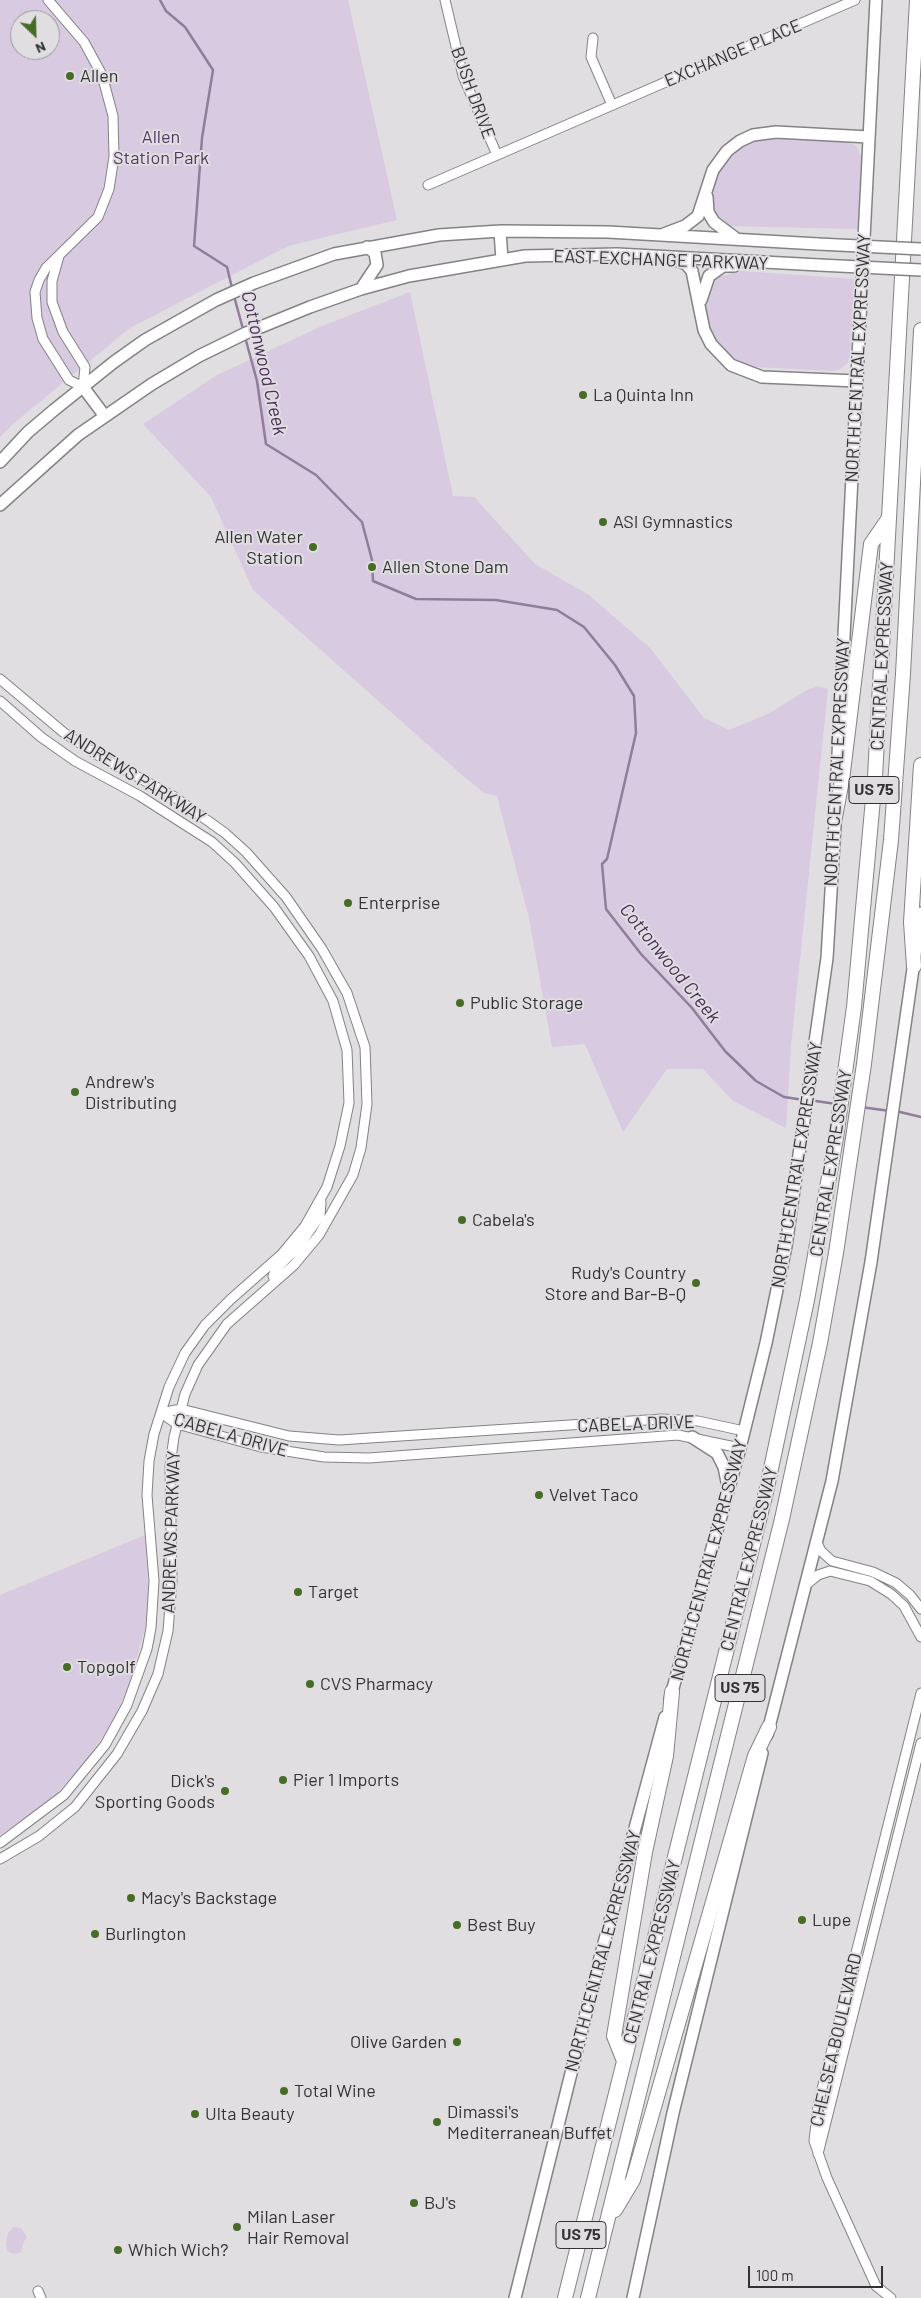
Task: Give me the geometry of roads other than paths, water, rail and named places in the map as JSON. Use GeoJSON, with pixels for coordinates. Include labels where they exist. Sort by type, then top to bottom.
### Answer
{"type":"FeatureCollection","features":[{"type":"Feature","properties":{"kind":"highway","name":"CENTRAL EXPRESSWAY"},"geometry":{"type":"LineString","coordinates":[[565,2298],[770,1476],[808,1292],[834,1151],[847,1062],[875,777],[917,0]]}},
{"type":"Feature","properties":{"kind":"highway","name":"CENTRAL EXPRESSWAY"},"geometry":{"type":"LineString","coordinates":[[588,2298],[784,1511],[828,1298],[864,1064],[891,840],[915,459],[921,330]]}},
{"type":"Feature","properties":{"kind":"highway"},"geometry":{"type":"LineString","coordinates":[[915,459],[921,492]]}},
{"type":"Feature","properties":{"kind":"highway"},"geometry":{"type":"LineString","coordinates":[[835,816],[842,780],[871,544],[889,517]]}},
{"type":"Feature","properties":{"kind":"highway"},"geometry":{"type":"LineString","coordinates":[[914,966],[911,922],[921,765]]}},
{"type":"Feature","properties":{"kind":"highway"},"geometry":{"type":"LineString","coordinates":[[624,2061],[614,2036],[644,1861],[666,1756],[672,1692]]}},
{"type":"Feature","properties":{"kind":"highway"},"geometry":{"type":"LineString","coordinates":[[606,2226],[633,2180],[668,2065],[705,1926],[755,1756],[768,1727]]}},
{"type":"Feature","properties":{"kind":"main road","name":"NORTH CENTRAL EXPRESSWAY"},"geometry":{"type":"LineString","coordinates":[[515,2298],[597,1969],[729,1491],[786,1246],[815,1056],[827,958],[876,0]]}},
{"type":"Feature","properties":{"kind":"main road"},"geometry":{"type":"LineString","coordinates":[[658,236],[692,221],[701,208],[718,160],[727,151],[753,135],[776,132],[869,137]]}},
{"type":"Feature","properties":{"kind":"main road"},"geometry":{"type":"LineString","coordinates":[[706,193],[708,212],[717,226],[736,239]]}},
{"type":"Feature","properties":{"kind":"main road"},"geometry":{"type":"LineString","coordinates":[[500,231],[502,260]]}},
{"type":"Feature","properties":{"kind":"main road","name":"EAST EXCHANGE PARKWAY"},"geometry":{"type":"LineString","coordinates":[[0,462],[28,432],[114,362],[179,320],[224,297],[292,268],[334,254],[439,235],[500,231],[608,232],[921,249]]}},
{"type":"Feature","properties":{"kind":"main road"},"geometry":{"type":"LineString","coordinates":[[361,289],[377,265],[375,253],[367,247]]}},
{"type":"Feature","properties":{"kind":"main road","name":"EAST EXCHANGE PARKWAY"},"geometry":{"type":"LineString","coordinates":[[0,505],[104,415],[199,356],[310,307],[361,289],[409,276],[525,256],[563,255],[656,256],[921,270]]}},
{"type":"Feature","properties":{"kind":"main road"},"geometry":{"type":"LineString","coordinates":[[656,256],[678,261],[692,271],[704,330],[710,344],[731,365],[762,377],[857,381]]}},
{"type":"Feature","properties":{"kind":"main road"},"geometry":{"type":"LineString","coordinates":[[699,307],[705,283],[714,271],[723,266],[750,262]]}},
{"type":"Feature","properties":{"kind":"main road"},"geometry":{"type":"LineString","coordinates":[[83,387],[104,415]]}},
{"type":"Feature","properties":{"kind":"main road"},"geometry":{"type":"LineString","coordinates":[[633,2298],[673,2113],[768,1727],[807,1584],[832,1481],[859,1336],[921,913]]}},
{"type":"Feature","properties":{"kind":"main road"},"geometry":{"type":"LineString","coordinates":[[692,1438],[717,1453],[724,1467],[729,1491]]}},
{"type":"Feature","properties":{"kind":"street"},"geometry":{"type":"LineString","coordinates":[[40,0],[49,2],[84,42],[102,75],[113,116],[114,157],[109,189],[98,217],[46,268],[35,292],[37,318],[50,352],[69,380],[83,387],[85,367],[63,332],[52,302],[52,281],[59,256]]}},
{"type":"Feature","properties":{"kind":"street","name":"BUSH DRIVE"},"geometry":{"type":"LineString","coordinates":[[444,0],[463,76],[497,156]]}},
{"type":"Feature","properties":{"kind":"street","name":"EXCHANGE PLACE"},"geometry":{"type":"LineString","coordinates":[[428,186],[855,0]]}},
{"type":"Feature","properties":{"kind":"street"},"geometry":{"type":"LineString","coordinates":[[592,38],[590,57],[612,105]]}},
{"type":"Feature","properties":{"kind":"street","name":"ANDREWS PARKWAY"},"geometry":{"type":"LineString","coordinates":[[0,679],[52,724],[99,756],[149,782],[225,833],[246,852],[286,897],[348,993],[365,1047],[368,1104],[361,1148],[353,1175],[344,1194],[319,1235],[294,1265],[234,1317],[213,1340],[198,1365],[181,1409],[170,1466],[172,1581],[168,1631],[158,1674],[142,1711],[118,1754],[75,1807],[39,1836],[0,1859]]}},
{"type":"Feature","properties":{"kind":"street","name":"ANDREWS PARKWAY"},"geometry":{"type":"LineString","coordinates":[[0,701],[41,736],[92,772],[140,796],[212,842],[234,861],[274,907],[309,956],[333,1001],[347,1050],[349,1103],[340,1146],[321,1200],[290,1244],[214,1314],[185,1353],[169,1387],[154,1434],[146,1494],[154,1581],[151,1628],[143,1662],[127,1705],[105,1746],[64,1795],[0,1842]]}},
{"type":"Feature","properties":{"kind":"street"},"geometry":{"type":"LineString","coordinates":[[41,736],[52,724]]}},
{"type":"Feature","properties":{"kind":"street"},"geometry":{"type":"LineString","coordinates":[[140,796],[149,782]]}},
{"type":"Feature","properties":{"kind":"street"},"geometry":{"type":"LineString","coordinates":[[274,907],[286,897]]}},
{"type":"Feature","properties":{"kind":"street"},"geometry":{"type":"LineString","coordinates":[[914,966],[921,954]]}},
{"type":"Feature","properties":{"kind":"street"},"geometry":{"type":"LineString","coordinates":[[349,1103],[368,1104]]}},
{"type":"Feature","properties":{"kind":"street"},"geometry":{"type":"LineString","coordinates":[[274,1281],[273,1276],[276,1269],[300,1246],[320,1216],[321,1200]]}},
{"type":"Feature","properties":{"kind":"street","name":"CABELA DRIVE"},"geometry":{"type":"LineString","coordinates":[[160,1413],[181,1409],[288,1436],[339,1440],[662,1419],[698,1421],[744,1431]]}},
{"type":"Feature","properties":{"kind":"street","name":"CABELA DRIVE"},"geometry":{"type":"LineString","coordinates":[[160,1413],[178,1424],[261,1447],[324,1458],[369,1458],[678,1435],[740,1448]]}},
{"type":"Feature","properties":{"kind":"street"},"geometry":{"type":"LineString","coordinates":[[817,1543],[821,1551],[832,1561],[873,1572],[896,1583],[910,1595],[921,1609]]}},
{"type":"Feature","properties":{"kind":"street"},"geometry":{"type":"LineString","coordinates":[[807,1584],[818,1574],[830,1571],[870,1581],[891,1594],[904,1606],[921,1637]]}},
{"type":"Feature","properties":{"kind":"street","name":"CHELSEA BOULEVARD"},"geometry":{"type":"LineString","coordinates":[[876,2298],[876,2286],[814,2141],[818,2105],[921,1693]]}},
{"type":"Feature","properties":{"kind":"street","name":"CHELSEA BOULEVARD"},"geometry":{"type":"LineString","coordinates":[[818,2154],[921,1743]]}},
{"type":"Feature","properties":{"kind":"street"},"geometry":{"type":"LineString","coordinates":[[105,1746],[118,1754]]}},
{"type":"Feature","properties":{"kind":"street","name":"CHELSEA BOULEVARD"},"geometry":{"type":"LineString","coordinates":[[876,2286],[891,2298]]}},
{"type":"Feature","properties":{"kind":"waterway","name":"Cottonwood Creek"},"geometry":{"type":"LineString","coordinates":[[160,0],[166,11],[185,27],[213,70],[202,138],[194,246],[227,267],[232,288]]}},
{"type":"Feature","properties":{"kind":"waterway","name":"Cottonwood Creek"},"geometry":{"type":"LineString","coordinates":[[234,296],[243,329]]}},
{"type":"Feature","properties":{"kind":"waterway","name":"Cottonwood Creek"},"geometry":{"type":"LineString","coordinates":[[245,337],[257,381],[266,444],[316,475],[362,522],[372,560],[373,581],[416,599],[496,600],[557,610],[584,627],[615,665],[634,696],[636,733],[607,859],[602,864],[606,909],[641,954],[692,1008],[725,1051],[756,1081],[784,1097],[804,1100]]}},
{"type":"Feature","properties":{"kind":"waterway","name":"Cottonwood Creek"},"geometry":{"type":"LineString","coordinates":[[809,1100],[836,1104]]}},
{"type":"Feature","properties":{"kind":"waterway","name":"Cottonwood Creek"},"geometry":{"type":"LineString","coordinates":[[861,1107],[890,1111]]}},
{"type":"Feature","properties":{"kind":"waterway","name":"Cottonwood Creek"},"geometry":{"type":"LineString","coordinates":[[896,1111],[921,1117]]}},
{"type":"Feature","properties":{"kind":"place","name":"Allen"},"geometry":{"type":"Point","coordinates":[70,76]}},
{"type":"Feature","properties":{"kind":"place","name":"La Quinta Inn"},"geometry":{"type":"Point","coordinates":[583,395]}},
{"type":"Feature","properties":{"kind":"place","name":"ASI Gymnastics"},"geometry":{"type":"Point","coordinates":[603,522]}},
{"type":"Feature","properties":{"kind":"place","name":"Allen Water Station"},"geometry":{"type":"Point","coordinates":[313,547]}},
{"type":"Feature","properties":{"kind":"place","name":"Allen Stone Dam"},"geometry":{"type":"Point","coordinates":[372,567]}},
{"type":"Feature","properties":{"kind":"place","name":"Enterprise"},"geometry":{"type":"Point","coordinates":[348,903]}},
{"type":"Feature","properties":{"kind":"place","name":"Public Storage"},"geometry":{"type":"Point","coordinates":[460,1003]}},
{"type":"Feature","properties":{"kind":"place","name":"Andrew's Distributing"},"geometry":{"type":"Point","coordinates":[75,1092]}},
{"type":"Feature","properties":{"kind":"place","name":"Cabela's"},"geometry":{"type":"Point","coordinates":[462,1220]}},
{"type":"Feature","properties":{"kind":"place","name":"Rudy's Country Store and Bar-B-Q"},"geometry":{"type":"Point","coordinates":[696,1283]}},
{"type":"Feature","properties":{"kind":"place","name":"Velvet Taco"},"geometry":{"type":"Point","coordinates":[539,1495]}},
{"type":"Feature","properties":{"kind":"place","name":"Target"},"geometry":{"type":"Point","coordinates":[298,1592]}},
{"type":"Feature","properties":{"kind":"place","name":"Topgolf"},"geometry":{"type":"Point","coordinates":[67,1667]}},
{"type":"Feature","properties":{"kind":"place","name":"CVS Pharmacy"},"geometry":{"type":"Point","coordinates":[310,1684]}},
{"type":"Feature","properties":{"kind":"place","name":"Pier 1 Imports"},"geometry":{"type":"Point","coordinates":[283,1780]}},
{"type":"Feature","properties":{"kind":"place","name":"Dick's Sporting Goods"},"geometry":{"type":"Point","coordinates":[225,1791]}},
{"type":"Feature","properties":{"kind":"place","name":"Macy's Backstage"},"geometry":{"type":"Point","coordinates":[131,1898]}},
{"type":"Feature","properties":{"kind":"place","name":"Lupe"},"geometry":{"type":"Point","coordinates":[802,1920]}},
{"type":"Feature","properties":{"kind":"place","name":"Best Buy"},"geometry":{"type":"Point","coordinates":[457,1925]}},
{"type":"Feature","properties":{"kind":"place","name":"Burlington"},"geometry":{"type":"Point","coordinates":[95,1934]}},
{"type":"Feature","properties":{"kind":"place","name":"Olive Garden"},"geometry":{"type":"Point","coordinates":[457,2042]}},
{"type":"Feature","properties":{"kind":"place","name":"Total Wine"},"geometry":{"type":"Point","coordinates":[284,2091]}},
{"type":"Feature","properties":{"kind":"place","name":"Ulta Beauty"},"geometry":{"type":"Point","coordinates":[195,2114]}},
{"type":"Feature","properties":{"kind":"place","name":"Dimassi's Mediterranean Buffet"},"geometry":{"type":"Point","coordinates":[437,2122]}},
{"type":"Feature","properties":{"kind":"place","name":"BJ's"},"geometry":{"type":"Point","coordinates":[414,2203]}},
{"type":"Feature","properties":{"kind":"place","name":"Milan Laser Hair Removal"},"geometry":{"type":"Point","coordinates":[237,2227]}},
{"type":"Feature","properties":{"kind":"place","name":"Which Wich?"},"geometry":{"type":"Point","coordinates":[118,2250]}},
{"type":"Feature","properties":{"kind":"park label","name":"Allen Station Park"},"geometry":{"type":"Point","coordinates":[161,147]}}]}
